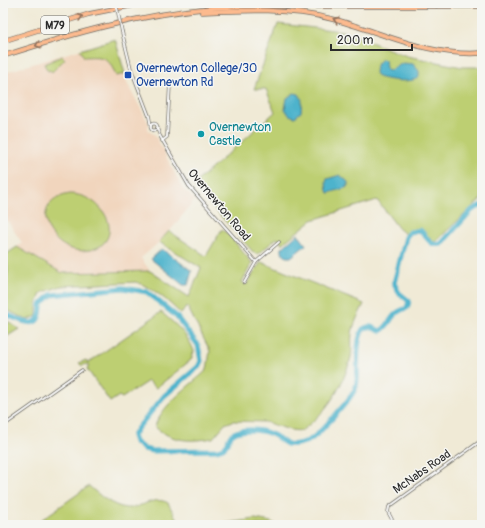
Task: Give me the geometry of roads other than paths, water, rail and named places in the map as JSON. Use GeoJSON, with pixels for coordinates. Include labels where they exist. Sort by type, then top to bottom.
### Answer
{"type":"FeatureCollection","features":[{"type":"Feature","properties":{"kind":"highway","name":"M79"},"geometry":{"type":"LineString","coordinates":[[3,41],[89,14],[144,3]]}},
{"type":"Feature","properties":{"kind":"highway","name":"M79"},"geometry":{"type":"LineString","coordinates":[[3,56],[89,30],[152,16],[212,8],[243,6],[482,6]]}},
{"type":"Feature","properties":{"kind":"highway"},"geometry":{"type":"LineString","coordinates":[[152,16],[239,10],[307,14],[337,20],[426,49],[452,54],[482,53]]}},
{"type":"Feature","properties":{"kind":"street"},"geometry":{"type":"LineString","coordinates":[[116,3],[132,75],[149,116],[151,126],[155,124]]}},
{"type":"Feature","properties":{"kind":"street"},"geometry":{"type":"LineString","coordinates":[[161,139],[167,138],[170,84]]}},
{"type":"Feature","properties":{"kind":"street"},"geometry":{"type":"LineString","coordinates":[[149,116],[158,128],[154,131]]}},
{"type":"Feature","properties":{"kind":"street","name":"Overnewton Road"},"geometry":{"type":"LineString","coordinates":[[151,126],[161,139],[189,186],[256,262]]}},
{"type":"Feature","properties":{"kind":"street","name":"Overnewton Road"},"geometry":{"type":"LineString","coordinates":[[158,128],[161,139]]}},
{"type":"Feature","properties":{"kind":"street"},"geometry":{"type":"LineString","coordinates":[[244,284],[256,262],[280,242]]}},
{"type":"Feature","properties":{"kind":"street"},"geometry":{"type":"LineString","coordinates":[[3,426],[82,370]]}},
{"type":"Feature","properties":{"kind":"street","name":"McNabs Road"},"geometry":{"type":"LineString","coordinates":[[395,525],[388,512],[389,506],[482,440]]}},
{"type":"Feature","properties":{"kind":"water"},"geometry":{"type":"Polygon","coordinates":[[[382,59],[385,60],[386,68],[389,71],[403,63],[413,64],[419,71],[419,77],[406,81],[378,77],[375,73],[376,65],[382,59]]]}},
{"type":"Feature","properties":{"kind":"water"},"geometry":{"type":"Polygon","coordinates":[[[294,93],[299,94],[302,100],[301,112],[295,117],[289,115],[285,109],[287,98],[294,93]]]}},
{"type":"Feature","properties":{"kind":"water"},"geometry":{"type":"Polygon","coordinates":[[[340,175],[348,182],[348,187],[329,193],[327,191],[327,179],[340,175]]]}},
{"type":"Feature","properties":{"kind":"water"},"geometry":{"type":"Polygon","coordinates":[[[298,234],[306,245],[291,257],[286,257],[282,252],[282,248],[298,234]]]}},
{"type":"Feature","properties":{"kind":"water"},"geometry":{"type":"Polygon","coordinates":[[[162,249],[192,271],[188,285],[183,285],[151,259],[162,249]]]}},
{"type":"Feature","properties":{"kind":"waterway"},"geometry":{"type":"LineString","coordinates":[[3,313],[22,321],[33,322],[37,320],[40,314],[41,305],[51,295],[123,288],[147,292],[176,316],[198,345],[201,361],[198,367],[164,396],[137,429],[133,436],[135,442],[144,449],[152,451],[217,450],[223,448],[233,434],[239,431],[252,430],[266,432],[287,444],[298,444],[313,438],[327,425],[354,392],[357,380],[358,350],[360,336],[363,329],[370,327],[380,331],[395,314],[407,308],[409,301],[399,293],[394,283],[406,237],[410,232],[420,230],[431,243],[437,245],[441,244],[472,210],[482,205]]}},
{"type":"Feature","properties":{"kind":"place","name":"Overnewton College/30 Overnewton Rd"},"geometry":{"type":"Point","coordinates":[128,75]}},
{"type":"Feature","properties":{"kind":"place","name":"Overnewton Castle"},"geometry":{"type":"Point","coordinates":[201,134]}}]}
